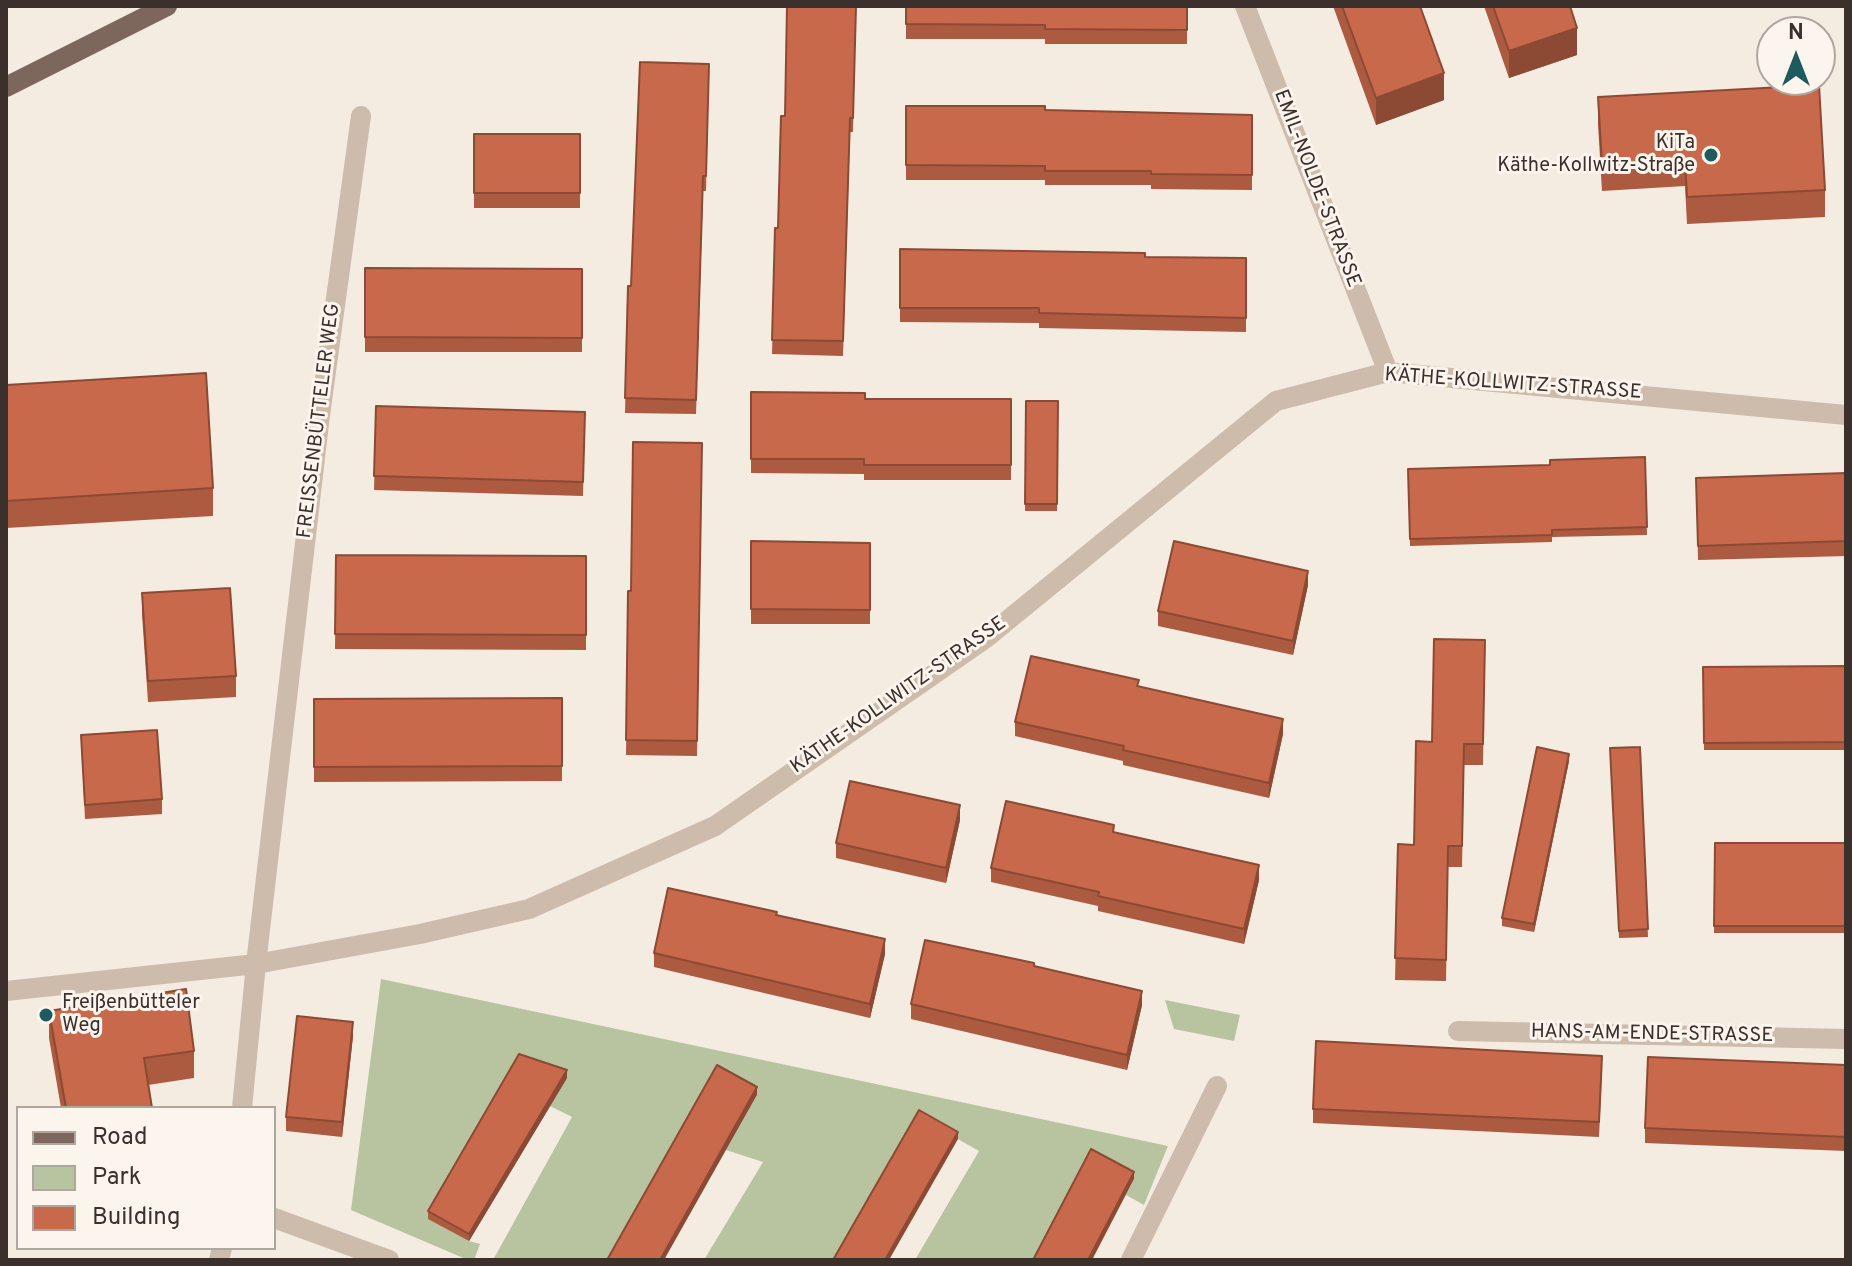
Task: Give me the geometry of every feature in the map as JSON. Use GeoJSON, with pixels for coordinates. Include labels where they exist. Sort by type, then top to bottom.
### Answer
{"type":"FeatureCollection","features":[{"type":"Feature","properties":{"kind":"main road"},"geometry":{"type":"LineString","coordinates":[[6,87],[167,6]]}},
{"type":"Feature","properties":{"kind":"street","name":"EMIL-NOLDE-STRASSE"},"geometry":{"type":"LineString","coordinates":[[1245,6],[1388,372]]}},
{"type":"Feature","properties":{"kind":"street","name":"FREISSENBÜTTELER WEG"},"geometry":{"type":"LineString","coordinates":[[242,1106],[318,431],[361,116]]}},
{"type":"Feature","properties":{"kind":"street","name":"KÄTHE-KOLLWITZ-STRASSE"},"geometry":{"type":"LineString","coordinates":[[6,991],[256,964],[420,934],[529,909],[715,826],[986,638],[1276,401],[1388,372],[1846,415]]}},
{"type":"Feature","properties":{"kind":"street","name":"HANS-AM-ENDE-STRASSE"},"geometry":{"type":"LineString","coordinates":[[1458,1031],[1846,1039]]}},
{"type":"Feature","properties":{"kind":"street"},"geometry":{"type":"LineString","coordinates":[[1131,1260],[1217,1086]]}},
{"type":"Feature","properties":{"kind":"street"},"geometry":{"type":"LineString","coordinates":[[276,1219],[389,1260]]}},
{"type":"Feature","properties":{"kind":"green space"},"geometry":{"type":"Polygon","coordinates":[[[381,979],[1168,1146],[1144,1205],[1126,1195],[1134,1179],[1037,1260],[915,1260],[979,1151],[919,1117],[838,1260],[704,1260],[763,1162],[726,1150],[757,1095],[611,1260],[493,1260],[572,1117],[550,1106],[469,1241],[480,1244],[474,1260],[468,1260],[351,1210],[381,979]]]}},
{"type":"Feature","properties":{"kind":"green space"},"geometry":{"type":"Polygon","coordinates":[[[1165,1000],[1240,1015],[1234,1041],[1174,1029],[1165,1000]]]}},
{"type":"Feature","properties":{"kind":"building"},"geometry":{"type":"Polygon","coordinates":[[[787,6],[856,6],[843,341],[772,340],[781,116],[785,116],[787,6]]]}},
{"type":"Feature","properties":{"kind":"building"},"geometry":{"type":"Polygon","coordinates":[[[906,6],[1187,6],[1187,30],[906,24],[906,6]]]}},
{"type":"Feature","properties":{"kind":"building"},"geometry":{"type":"Polygon","coordinates":[[[1342,6],[1420,6],[1444,73],[1376,98],[1342,6]]]}},
{"type":"Feature","properties":{"kind":"building"},"geometry":{"type":"Polygon","coordinates":[[[1493,6],[1570,6],[1577,28],[1509,51],[1493,6]]]}},
{"type":"Feature","properties":{"kind":"building"},"geometry":{"type":"Polygon","coordinates":[[[640,62],[709,64],[696,400],[625,398],[640,62]]]}},
{"type":"Feature","properties":{"kind":"building","name":"KiTa Käthe-Kollwitz-Straße"},"geometry":{"type":"Polygon","coordinates":[[[1756,88],[1756,96],[1820,96],[1825,190],[1687,197],[1685,159],[1602,164],[1598,97],[1756,88]]]}},
{"type":"Feature","properties":{"kind":"building"},"geometry":{"type":"Polygon","coordinates":[[[906,106],[1045,106],[1045,110],[1252,115],[1252,175],[1045,171],[1045,166],[906,165],[906,106]]]}},
{"type":"Feature","properties":{"kind":"building"},"geometry":{"type":"Polygon","coordinates":[[[474,134],[580,134],[580,193],[474,193],[474,134]]]}},
{"type":"Feature","properties":{"kind":"building"},"geometry":{"type":"Polygon","coordinates":[[[900,249],[1246,258],[1246,318],[1039,313],[1039,308],[900,308],[900,249]]]}},
{"type":"Feature","properties":{"kind":"building"},"geometry":{"type":"Polygon","coordinates":[[[365,268],[582,269],[582,338],[365,337],[365,268]]]}},
{"type":"Feature","properties":{"kind":"building"},"geometry":{"type":"Polygon","coordinates":[[[206,373],[213,488],[6,501],[6,385],[206,373]]]}},
{"type":"Feature","properties":{"kind":"building"},"geometry":{"type":"Polygon","coordinates":[[[751,392],[865,393],[865,399],[1011,399],[1011,465],[864,465],[864,459],[751,459],[751,392]]]}},
{"type":"Feature","properties":{"kind":"building"},"geometry":{"type":"Polygon","coordinates":[[[1026,401],[1058,401],[1057,504],[1025,504],[1026,401]]]}},
{"type":"Feature","properties":{"kind":"building"},"geometry":{"type":"Polygon","coordinates":[[[376,406],[585,412],[583,482],[374,476],[376,406]]]}},
{"type":"Feature","properties":{"kind":"building"},"geometry":{"type":"Polygon","coordinates":[[[633,442],[702,443],[697,741],[626,740],[633,442]]]}},
{"type":"Feature","properties":{"kind":"building"},"geometry":{"type":"Polygon","coordinates":[[[1645,457],[1647,527],[1552,530],[1552,535],[1410,539],[1408,469],[1550,465],[1550,460],[1645,457]]]}},
{"type":"Feature","properties":{"kind":"building"},"geometry":{"type":"Polygon","coordinates":[[[1846,473],[1846,541],[1698,546],[1696,478],[1846,473]]]}},
{"type":"Feature","properties":{"kind":"building"},"geometry":{"type":"Polygon","coordinates":[[[751,541],[870,543],[870,610],[751,609],[751,541]]]}},
{"type":"Feature","properties":{"kind":"building"},"geometry":{"type":"Polygon","coordinates":[[[1174,541],[1308,571],[1293,641],[1158,611],[1174,541]]]}},
{"type":"Feature","properties":{"kind":"building"},"geometry":{"type":"Polygon","coordinates":[[[336,555],[586,556],[586,635],[335,634],[336,555]]]}},
{"type":"Feature","properties":{"kind":"building"},"geometry":{"type":"Polygon","coordinates":[[[230,588],[236,676],[148,681],[142,593],[230,588]]]}},
{"type":"Feature","properties":{"kind":"building"},"geometry":{"type":"Polygon","coordinates":[[[1434,639],[1485,640],[1483,744],[1464,744],[1462,846],[1448,846],[1446,960],[1395,958],[1398,844],[1414,845],[1416,741],[1432,742],[1434,639]]]}},
{"type":"Feature","properties":{"kind":"building"},"geometry":{"type":"Polygon","coordinates":[[[1031,656],[1139,680],[1137,686],[1283,719],[1269,783],[1015,722],[1031,656]]]}},
{"type":"Feature","properties":{"kind":"building"},"geometry":{"type":"Polygon","coordinates":[[[1846,666],[1846,742],[1704,743],[1703,667],[1846,666]]]}},
{"type":"Feature","properties":{"kind":"building"},"geometry":{"type":"Polygon","coordinates":[[[562,698],[562,766],[314,767],[314,699],[562,698]]]}},
{"type":"Feature","properties":{"kind":"building"},"geometry":{"type":"Polygon","coordinates":[[[157,730],[162,799],[85,805],[81,735],[157,730]]]}},
{"type":"Feature","properties":{"kind":"building"},"geometry":{"type":"Polygon","coordinates":[[[1537,747],[1569,754],[1534,924],[1502,918],[1537,747]]]}},
{"type":"Feature","properties":{"kind":"building"},"geometry":{"type":"Polygon","coordinates":[[[1640,747],[1648,929],[1619,931],[1610,748],[1640,747]]]}},
{"type":"Feature","properties":{"kind":"building"},"geometry":{"type":"Polygon","coordinates":[[[850,781],[960,805],[946,868],[836,843],[850,781]]]}},
{"type":"Feature","properties":{"kind":"building"},"geometry":{"type":"Polygon","coordinates":[[[1006,801],[1114,825],[1113,832],[1259,865],[1244,929],[991,868],[1006,801]]]}},
{"type":"Feature","properties":{"kind":"building"},"geometry":{"type":"Polygon","coordinates":[[[1715,843],[1846,843],[1846,926],[1714,926],[1715,843]]]}},
{"type":"Feature","properties":{"kind":"building"},"geometry":{"type":"Polygon","coordinates":[[[668,888],[885,939],[870,1004],[654,953],[668,888]]]}},
{"type":"Feature","properties":{"kind":"building"},"geometry":{"type":"Polygon","coordinates":[[[925,940],[1034,963],[1034,966],[1142,991],[1127,1055],[911,1004],[925,940]]]}},
{"type":"Feature","properties":{"kind":"building"},"geometry":{"type":"Polygon","coordinates":[[[186,989],[194,1051],[144,1058],[152,1106],[66,1106],[49,1011],[186,989]]]}},
{"type":"Feature","properties":{"kind":"building"},"geometry":{"type":"Polygon","coordinates":[[[297,1016],[353,1022],[342,1122],[286,1117],[297,1016]]]}},
{"type":"Feature","properties":{"kind":"building"},"geometry":{"type":"Polygon","coordinates":[[[1316,1041],[1602,1056],[1599,1122],[1313,1109],[1316,1041]]]}},
{"type":"Feature","properties":{"kind":"building"},"geometry":{"type":"Polygon","coordinates":[[[519,1054],[567,1070],[469,1234],[428,1211],[519,1054]]]}},
{"type":"Feature","properties":{"kind":"building"},"geometry":{"type":"Polygon","coordinates":[[[1648,1057],[1846,1065],[1846,1137],[1645,1128],[1648,1057]]]}},
{"type":"Feature","properties":{"kind":"building"},"geometry":{"type":"Polygon","coordinates":[[[717,1065],[757,1087],[660,1260],[607,1260],[717,1065]]]}},
{"type":"Feature","properties":{"kind":"building"},"geometry":{"type":"Polygon","coordinates":[[[919,1110],[958,1132],[885,1260],[833,1260],[919,1110]]]}},
{"type":"Feature","properties":{"kind":"building"},"geometry":{"type":"Polygon","coordinates":[[[1091,1149],[1134,1172],[1088,1260],[1033,1260],[1091,1149]]]}},
{"type":"Feature","properties":{"kind":"place","name":"KiTa Käthe-Kollwitz-Straße"},"geometry":{"type":"Point","coordinates":[1711,155]}},
{"type":"Feature","properties":{"kind":"place","name":"Freißenbütteler Weg"},"geometry":{"type":"Point","coordinates":[46,1015]}}]}
